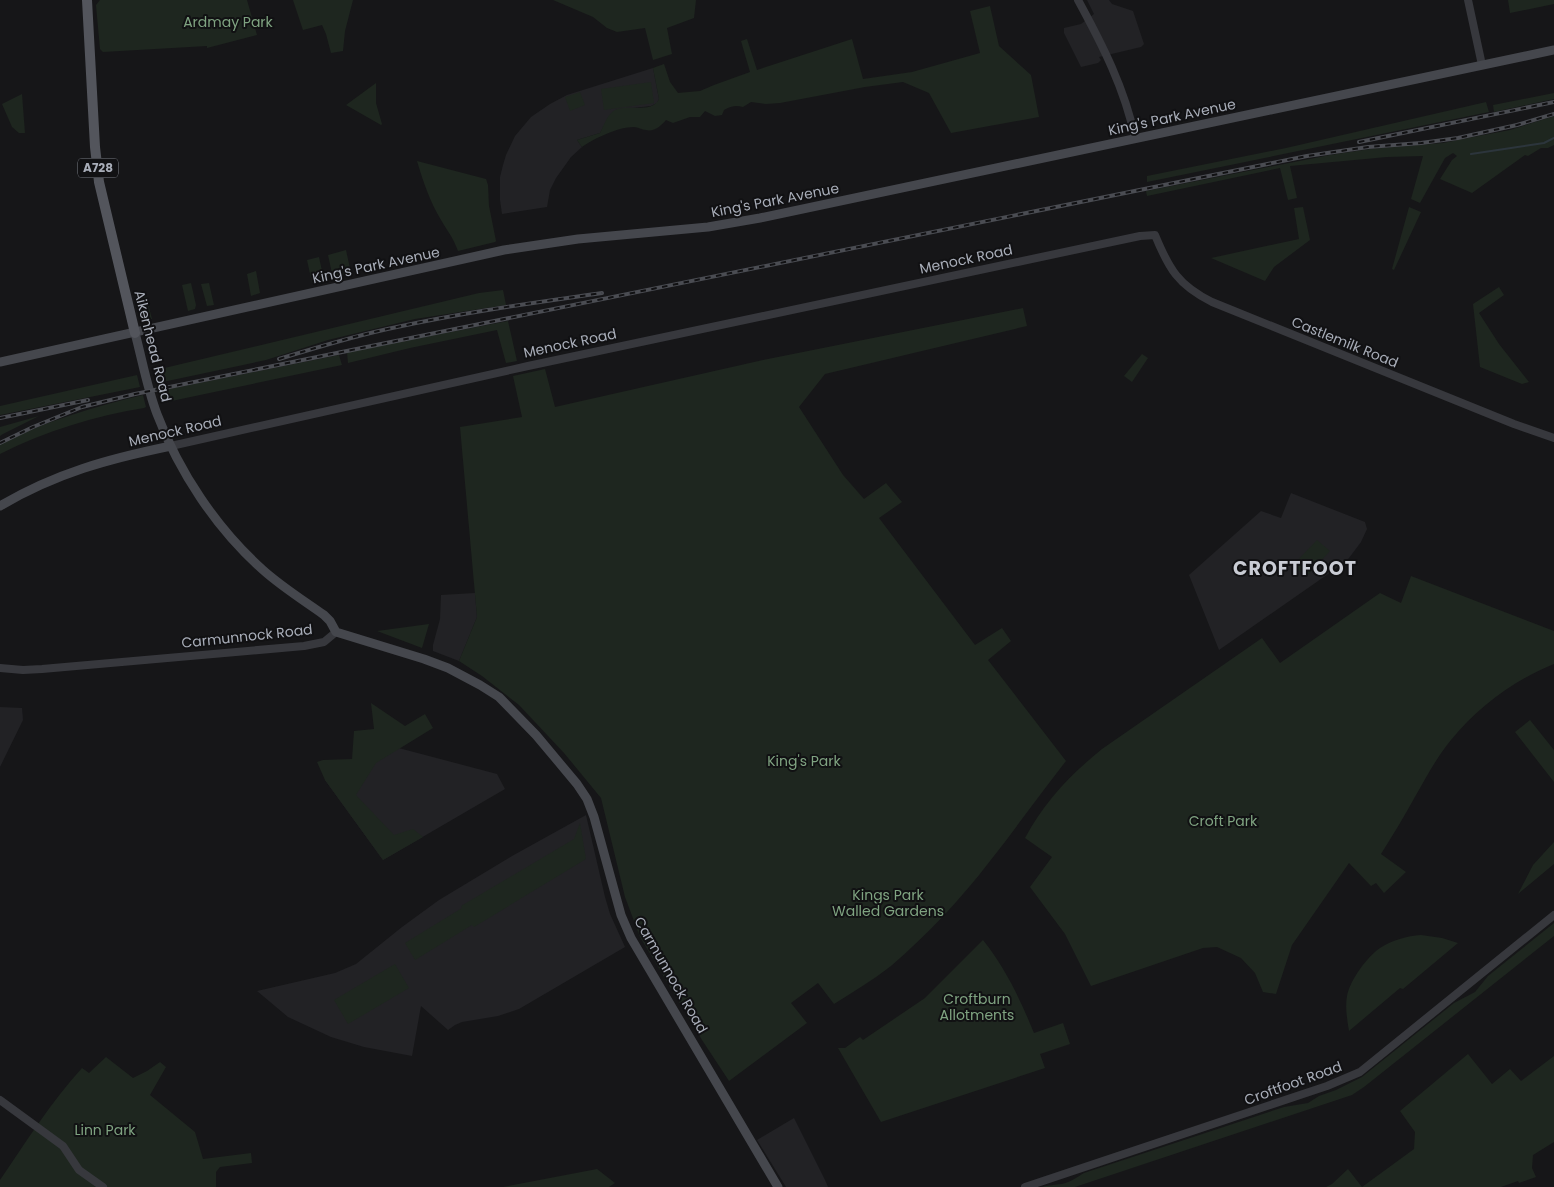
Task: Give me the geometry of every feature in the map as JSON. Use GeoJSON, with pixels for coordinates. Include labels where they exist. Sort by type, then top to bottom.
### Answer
{"type":"FeatureCollection","features":[{"type":"Feature","properties":{"kind":"main road","name":"Aikenhead Road"},"geometry":{"type":"LineString","coordinates":[[87,0],[95,147],[99,182],[152,400],[162,427],[183,470],[205,504],[239,546],[280,584],[324,615],[336,632]]}},
{"type":"Feature","properties":{"kind":"main road","name":"King's Park Avenue"},"geometry":{"type":"LineString","coordinates":[[0,362],[504,250],[578,239],[708,227],[760,218],[1554,50]]}},
{"type":"Feature","properties":{"kind":"main road","name":"Menock Road"},"geometry":{"type":"LineString","coordinates":[[0,506],[29,490],[70,472],[114,459],[171,446]]}},
{"type":"Feature","properties":{"kind":"main road","name":"Carmunnock Road"},"geometry":{"type":"LineString","coordinates":[[336,632],[448,668],[480,685],[499,697],[536,735],[577,784],[587,799],[594,817],[621,915],[630,938],[778,1187]]}},
{"type":"Feature","properties":{"kind":"street"},"geometry":{"type":"LineString","coordinates":[[1078,0],[1109,60],[1131,118],[1135,138]]}},
{"type":"Feature","properties":{"kind":"street"},"geometry":{"type":"LineString","coordinates":[[1468,0],[1482,65]]}},
{"type":"Feature","properties":{"kind":"street","name":"Castlemilk Road"},"geometry":{"type":"LineString","coordinates":[[1155,235],[1164,258],[1172,271],[1182,283],[1200,296],[1514,424],[1554,438]]}},
{"type":"Feature","properties":{"kind":"street","name":"Menock Road"},"geometry":{"type":"LineString","coordinates":[[171,446],[528,366],[1140,236],[1155,235]]}},
{"type":"Feature","properties":{"kind":"street","name":"Carmunnock Road"},"geometry":{"type":"LineString","coordinates":[[0,668],[42,670],[304,646],[324,642],[336,632]]}},
{"type":"Feature","properties":{"kind":"street","name":"Croftfoot Road"},"geometry":{"type":"LineString","coordinates":[[1025,1187],[1327,1086],[1360,1072],[1554,915]]}},
{"type":"Feature","properties":{"kind":"street"},"geometry":{"type":"LineString","coordinates":[[0,1100],[63,1146],[79,1170],[103,1187]]}},
{"type":"Feature","properties":{"kind":"shaded area"},"geometry":{"type":"Polygon","coordinates":[[[1087,0],[1109,0],[1112,4],[1133,11],[1144,44],[1141,47],[1099,57],[1101,60],[1098,63],[1081,67],[1064,33],[1064,28],[1081,24],[1094,14],[1087,0]]]}},
{"type":"Feature","properties":{"kind":"shaded area"},"geometry":{"type":"Polygon","coordinates":[[[653,68],[659,99],[657,103],[651,106],[616,110],[600,133],[577,140],[582,147],[571,157],[556,178],[550,190],[547,207],[502,214],[500,177],[503,165],[515,136],[531,117],[567,95],[653,68]]]}},
{"type":"Feature","properties":{"kind":"shaded area"},"geometry":{"type":"Polygon","coordinates":[[[1291,493],[1365,522],[1367,529],[1361,542],[1341,565],[1219,650],[1189,575],[1261,511],[1281,518],[1291,493]]]}},
{"type":"Feature","properties":{"kind":"shaded area"},"geometry":{"type":"Polygon","coordinates":[[[475,593],[477,617],[459,661],[433,651],[440,619],[441,595],[475,593]]]}},
{"type":"Feature","properties":{"kind":"shaded area"},"geometry":{"type":"Polygon","coordinates":[[[0,707],[22,708],[23,720],[0,767],[0,707]]]}},
{"type":"Feature","properties":{"kind":"shaded area"},"geometry":{"type":"Polygon","coordinates":[[[376,742],[497,774],[505,789],[383,860],[325,780],[376,742]]]}},
{"type":"Feature","properties":{"kind":"shaded area"},"geometry":{"type":"Polygon","coordinates":[[[586,815],[610,914],[625,947],[519,1009],[498,1016],[462,1022],[448,1030],[421,1006],[412,1056],[364,1047],[331,1037],[288,1017],[257,991],[335,973],[356,964],[439,900],[512,856],[586,815]]]}},
{"type":"Feature","properties":{"kind":"shaded area"},"geometry":{"type":"Polygon","coordinates":[[[794,1118],[828,1187],[786,1187],[757,1140],[794,1118]]]}},
{"type":"Feature","properties":{"kind":"green space","name":"Ardmay Park"},"geometry":{"type":"Polygon","coordinates":[[[100,0],[247,0],[257,35],[207,48],[207,46],[103,52],[100,49],[96,5],[100,0]]]}},
{"type":"Feature","properties":{"kind":"green space"},"geometry":{"type":"Polygon","coordinates":[[[293,0],[353,0],[345,31],[343,51],[331,53],[322,25],[303,30],[293,0]]]}},
{"type":"Feature","properties":{"kind":"green space"},"geometry":{"type":"Polygon","coordinates":[[[553,0],[696,0],[694,18],[667,28],[672,54],[653,60],[645,28],[617,32],[607,28],[593,17],[553,0]]]}},
{"type":"Feature","properties":{"kind":"green space"},"geometry":{"type":"Polygon","coordinates":[[[1508,0],[1554,0],[1554,4],[1510,13],[1508,0]]]}},
{"type":"Feature","properties":{"kind":"green space"},"geometry":{"type":"Polygon","coordinates":[[[990,6],[999,46],[1031,75],[1039,117],[951,133],[929,93],[903,82],[780,103],[751,102],[743,107],[736,106],[724,110],[722,115],[715,116],[705,111],[700,117],[690,117],[673,123],[666,120],[652,130],[628,127],[614,131],[582,147],[577,140],[600,133],[608,117],[615,110],[656,104],[659,99],[653,68],[664,64],[670,82],[678,93],[700,91],[750,72],[741,41],[747,39],[757,70],[852,39],[863,79],[912,72],[980,53],[970,11],[990,6]]]}},
{"type":"Feature","properties":{"kind":"green space"},"geometry":{"type":"Polygon","coordinates":[[[651,82],[654,103],[604,110],[601,89],[651,82]]]}},
{"type":"Feature","properties":{"kind":"green space"},"geometry":{"type":"Polygon","coordinates":[[[376,83],[376,103],[381,125],[346,105],[376,83]]]}},
{"type":"Feature","properties":{"kind":"green space"},"geometry":{"type":"Polygon","coordinates":[[[580,92],[585,105],[570,111],[565,97],[580,92]]]}},
{"type":"Feature","properties":{"kind":"green space"},"geometry":{"type":"Polygon","coordinates":[[[1554,93],[1554,99],[1494,112],[1493,105],[1554,93]]]}},
{"type":"Feature","properties":{"kind":"green space"},"geometry":{"type":"Polygon","coordinates":[[[22,94],[25,133],[19,133],[12,127],[2,104],[22,94]]]}},
{"type":"Feature","properties":{"kind":"green space"},"geometry":{"type":"Polygon","coordinates":[[[1486,102],[1489,112],[1147,182],[1147,176],[1286,148],[1486,102]]]}},
{"type":"Feature","properties":{"kind":"green space"},"geometry":{"type":"Polygon","coordinates":[[[1554,116],[1554,145],[1548,148],[1541,148],[1528,156],[1525,155],[1472,193],[1440,179],[1452,160],[1457,156],[1453,153],[1445,158],[1420,203],[1411,199],[1423,156],[1387,157],[1290,166],[1297,198],[1288,200],[1280,168],[1147,196],[1146,191],[1330,155],[1370,149],[1443,143],[1510,130],[1554,116]]]}},
{"type":"Feature","properties":{"kind":"green space"},"geometry":{"type":"Polygon","coordinates":[[[417,161],[486,179],[495,242],[458,251],[433,206],[417,161]]]}},
{"type":"Feature","properties":{"kind":"green space"},"geometry":{"type":"Polygon","coordinates":[[[1303,207],[1310,240],[1274,267],[1265,281],[1211,258],[1299,239],[1294,208],[1303,207]]]}},
{"type":"Feature","properties":{"kind":"green space"},"geometry":{"type":"Polygon","coordinates":[[[1409,207],[1421,212],[1394,270],[1392,269],[1409,207]]]}},
{"type":"Feature","properties":{"kind":"green space"},"geometry":{"type":"Polygon","coordinates":[[[346,250],[351,273],[333,278],[328,255],[346,250]]]}},
{"type":"Feature","properties":{"kind":"green space"},"geometry":{"type":"Polygon","coordinates":[[[319,257],[324,280],[312,283],[307,260],[319,257]]]}},
{"type":"Feature","properties":{"kind":"green space"},"geometry":{"type":"Polygon","coordinates":[[[256,271],[260,293],[251,296],[247,274],[256,271]]]}},
{"type":"Feature","properties":{"kind":"green space"},"geometry":{"type":"Polygon","coordinates":[[[191,283],[196,305],[195,309],[188,311],[182,285],[191,283]]]}},
{"type":"Feature","properties":{"kind":"green space"},"geometry":{"type":"Polygon","coordinates":[[[209,283],[214,305],[207,306],[201,284],[209,283]]]}},
{"type":"Feature","properties":{"kind":"green space"},"geometry":{"type":"Polygon","coordinates":[[[1499,287],[1504,295],[1479,313],[1499,344],[1529,382],[1522,384],[1480,367],[1473,304],[1499,287]]]}},
{"type":"Feature","properties":{"kind":"green space"},"geometry":{"type":"Polygon","coordinates":[[[503,290],[506,305],[415,319],[328,340],[266,360],[158,383],[156,370],[479,293],[503,290]]]}},
{"type":"Feature","properties":{"kind":"green space"},"geometry":{"type":"Polygon","coordinates":[[[145,292],[152,319],[145,320],[141,316],[135,294],[145,292]]]}},
{"type":"Feature","properties":{"kind":"green space","name":"King's Park"},"geometry":{"type":"Polygon","coordinates":[[[1023,308],[1027,326],[825,374],[799,407],[843,475],[864,499],[886,483],[902,502],[879,518],[975,645],[1002,628],[1011,641],[988,660],[1066,761],[979,875],[918,942],[891,966],[834,1004],[818,983],[791,1003],[807,1023],[729,1081],[640,937],[625,897],[601,798],[564,753],[519,705],[482,676],[459,661],[477,617],[460,427],[522,417],[513,376],[545,369],[555,407],[763,360],[1023,308]]]}},
{"type":"Feature","properties":{"kind":"green space"},"geometry":{"type":"Polygon","coordinates":[[[508,321],[517,361],[506,363],[497,330],[348,363],[347,352],[508,321]]]}},
{"type":"Feature","properties":{"kind":"green space"},"geometry":{"type":"Polygon","coordinates":[[[1142,354],[1148,358],[1132,382],[1124,376],[1142,354]]]}},
{"type":"Feature","properties":{"kind":"green space"},"geometry":{"type":"Polygon","coordinates":[[[339,355],[342,365],[162,403],[159,391],[339,355]]]}},
{"type":"Feature","properties":{"kind":"green space"},"geometry":{"type":"Polygon","coordinates":[[[137,375],[140,387],[0,415],[0,406],[137,375]]]}},
{"type":"Feature","properties":{"kind":"green space"},"geometry":{"type":"Polygon","coordinates":[[[143,395],[146,407],[144,408],[70,425],[0,454],[0,444],[35,428],[106,404],[143,395]]]}},
{"type":"Feature","properties":{"kind":"green space"},"geometry":{"type":"Polygon","coordinates":[[[39,416],[3,434],[0,436],[0,427],[39,416]]]}},
{"type":"Feature","properties":{"kind":"green space"},"geometry":{"type":"Polygon","coordinates":[[[1317,540],[1330,551],[1306,577],[1293,565],[1317,540]]]}},
{"type":"Feature","properties":{"kind":"green space","name":"Croft Park"},"geometry":{"type":"Polygon","coordinates":[[[1411,576],[1554,631],[1554,664],[1511,686],[1485,706],[1473,716],[1441,753],[1381,854],[1406,872],[1384,893],[1376,883],[1371,886],[1349,863],[1292,945],[1276,994],[1263,992],[1255,973],[1241,958],[1217,947],[1203,948],[1091,986],[1065,934],[1030,887],[1052,857],[1025,838],[1050,800],[1079,769],[1102,749],[1262,638],[1280,663],[1380,593],[1401,603],[1411,576]]]}},
{"type":"Feature","properties":{"kind":"green space"},"geometry":{"type":"Polygon","coordinates":[[[429,624],[422,648],[377,631],[429,624]]]}},
{"type":"Feature","properties":{"kind":"green space"},"geometry":{"type":"Polygon","coordinates":[[[371,703],[405,726],[425,714],[433,728],[376,763],[356,795],[394,835],[413,829],[423,837],[383,860],[325,780],[317,762],[352,759],[354,731],[374,729],[371,703]]]}},
{"type":"Feature","properties":{"kind":"green space"},"geometry":{"type":"Polygon","coordinates":[[[1530,720],[1554,750],[1554,782],[1515,732],[1530,720]]]}},
{"type":"Feature","properties":{"kind":"green space"},"geometry":{"type":"Polygon","coordinates":[[[580,823],[586,859],[474,927],[472,925],[415,960],[405,943],[462,908],[461,906],[574,839],[580,823]]]}},
{"type":"Feature","properties":{"kind":"green space"},"geometry":{"type":"Polygon","coordinates":[[[1554,842],[1554,864],[1518,894],[1533,865],[1554,842]]]}},
{"type":"Feature","properties":{"kind":"green space"},"geometry":{"type":"Polygon","coordinates":[[[1554,923],[1554,936],[1352,1095],[1075,1187],[1042,1187],[1065,1183],[1084,1173],[1284,1107],[1308,1103],[1319,1096],[1362,1077],[1454,1003],[1475,992],[1488,976],[1554,923]]]}},
{"type":"Feature","properties":{"kind":"green space"},"geometry":{"type":"Polygon","coordinates":[[[1421,935],[1442,938],[1458,943],[1349,1031],[1346,1009],[1347,996],[1360,969],[1375,952],[1385,945],[1410,936],[1421,935]]]}},
{"type":"Feature","properties":{"kind":"green space","name":"Croftburn Allotments"},"geometry":{"type":"Polygon","coordinates":[[[983,940],[999,962],[1012,985],[1034,1033],[1063,1023],[1070,1044],[1040,1054],[1045,1068],[881,1122],[838,1048],[845,1048],[860,1037],[863,1040],[925,998],[983,940]]]}},
{"type":"Feature","properties":{"kind":"green space"},"geometry":{"type":"Polygon","coordinates":[[[395,964],[409,988],[348,1024],[334,1000],[395,964]]]}},
{"type":"Feature","properties":{"kind":"green space"},"geometry":{"type":"Polygon","coordinates":[[[1468,1054],[1492,1084],[1510,1069],[1521,1081],[1554,1056],[1554,1142],[1533,1155],[1532,1168],[1536,1177],[1501,1187],[1362,1187],[1414,1149],[1415,1132],[1400,1111],[1468,1054]]]}},
{"type":"Feature","properties":{"kind":"green space","name":"Linn Park"},"geometry":{"type":"Polygon","coordinates":[[[106,1057],[133,1078],[160,1062],[166,1067],[150,1095],[195,1132],[203,1159],[251,1153],[252,1163],[220,1167],[216,1172],[216,1187],[0,1187],[0,1180],[60,1094],[82,1068],[89,1073],[106,1057]]]}},
{"type":"Feature","properties":{"kind":"green space"},"geometry":{"type":"Polygon","coordinates":[[[597,1169],[615,1183],[609,1187],[503,1187],[597,1169]]]}},
{"type":"Feature","properties":{"kind":"green space"},"geometry":{"type":"Polygon","coordinates":[[[1348,1169],[1362,1187],[1326,1187],[1348,1169]]]}},
{"type":"Feature","properties":{"kind":"waterway"},"geometry":{"type":"LineString","coordinates":[[1471,154],[1544,143],[1554,138]]}},
{"type":"Feature","properties":{"kind":"railway"},"geometry":{"type":"LineString","coordinates":[[1359,142],[1554,102]]}},
{"type":"Feature","properties":{"kind":"railway"},"geometry":{"type":"LineString","coordinates":[[0,443],[82,407],[135,394],[1307,156],[1368,147],[1458,138],[1517,125],[1554,114]]}},
{"type":"Feature","properties":{"kind":"railway"},"geometry":{"type":"LineString","coordinates":[[279,359],[382,330],[499,308],[602,293]]}},
{"type":"Feature","properties":{"kind":"railway"},"geometry":{"type":"LineString","coordinates":[[0,418],[88,400]]}},
{"type":"Feature","properties":{"kind":"district","name":"CROFTFOOT"},"geometry":{"type":"Point","coordinates":[1295,568]}},
{"type":"Feature","properties":{"kind":"park label","name":"Kings Park Walled Gardens"},"geometry":{"type":"Point","coordinates":[888,904]}}]}
